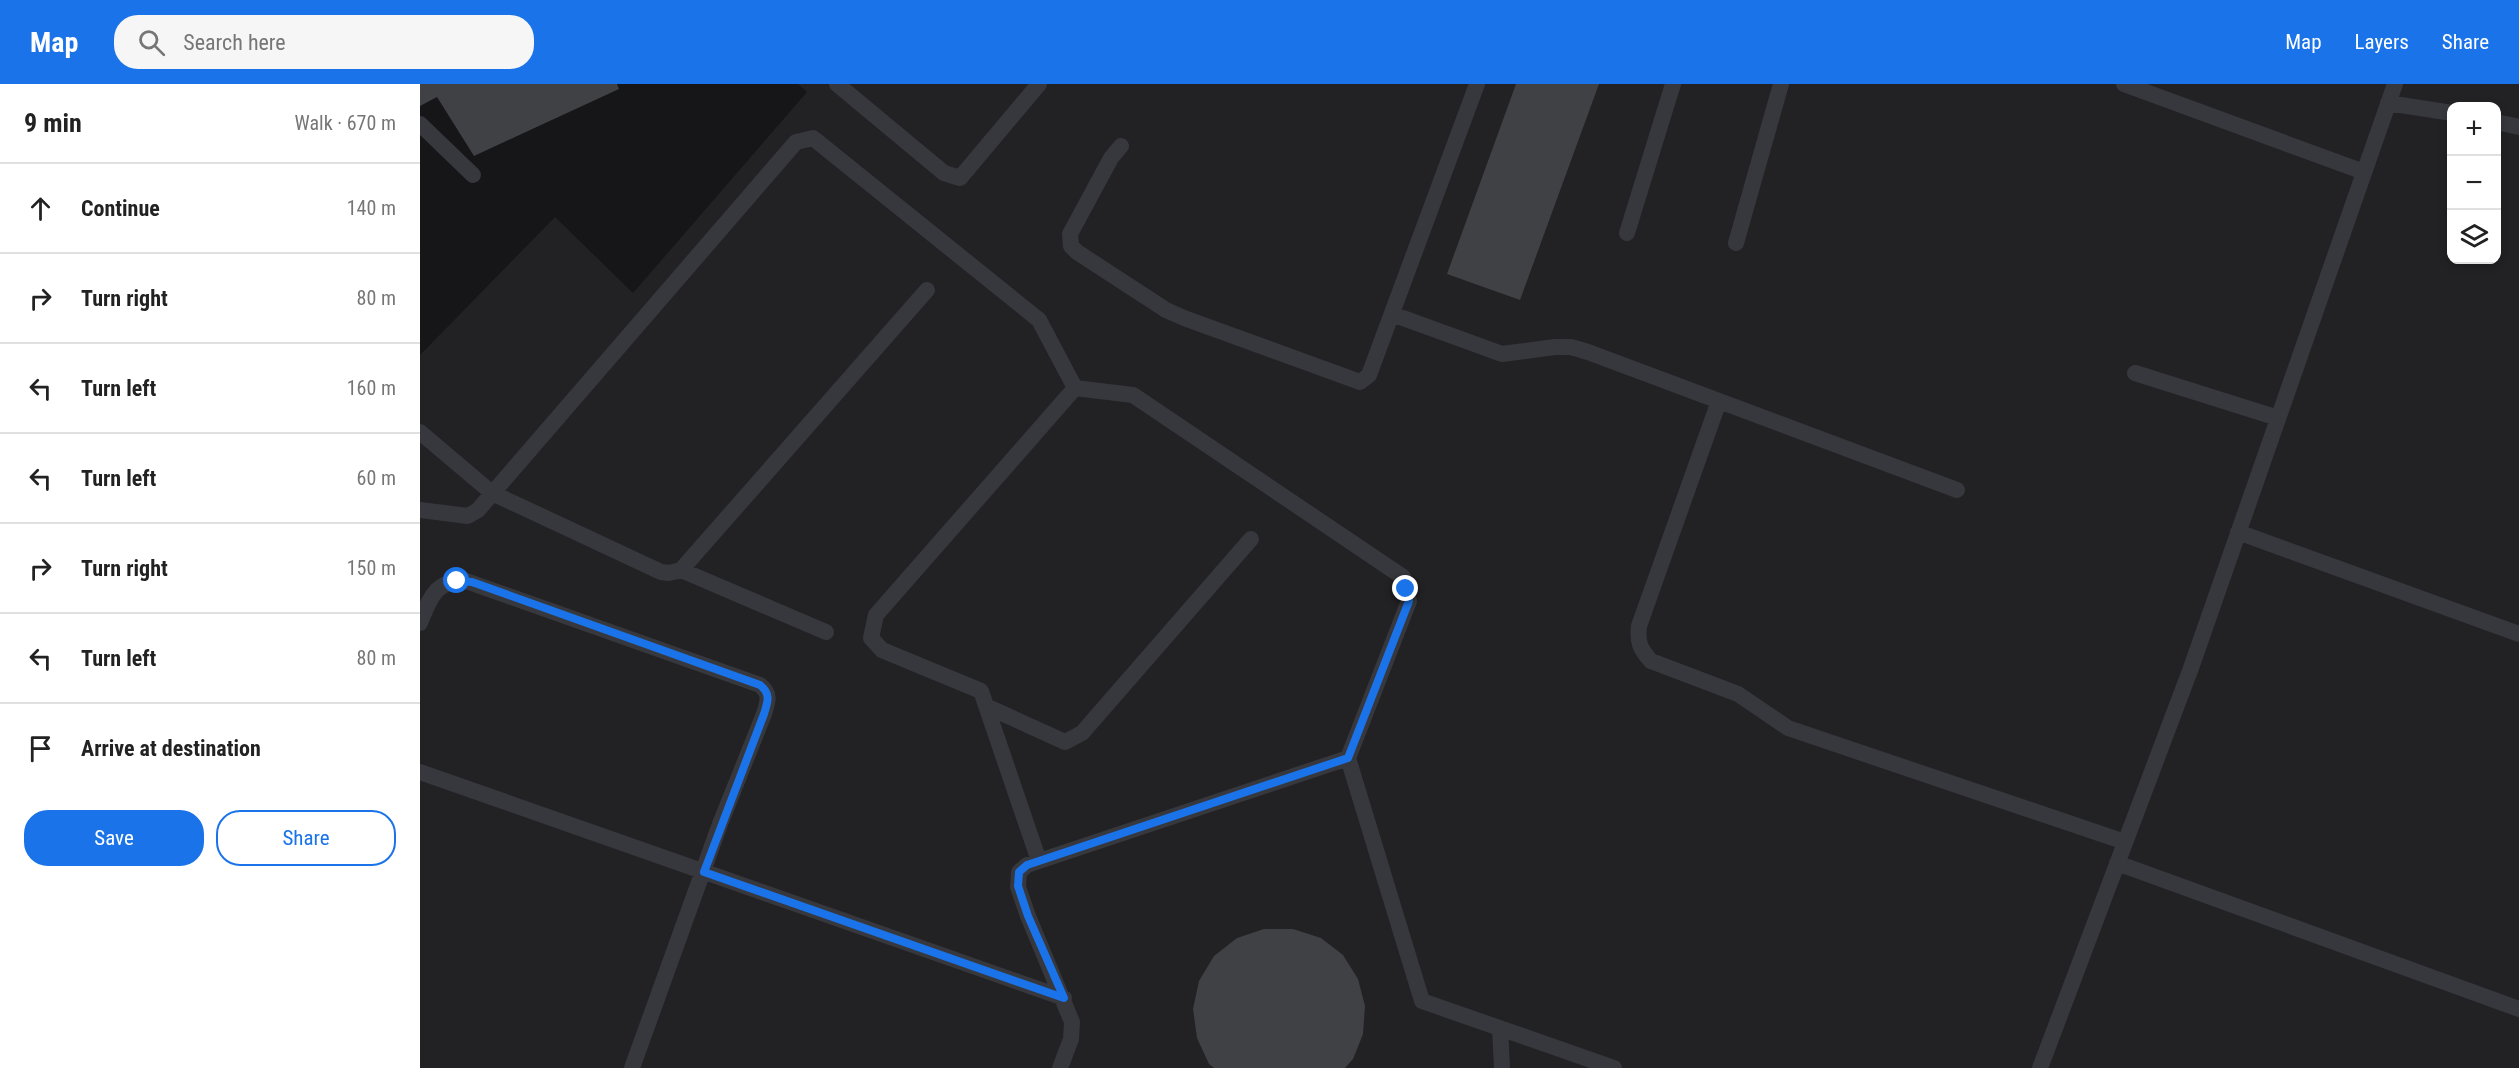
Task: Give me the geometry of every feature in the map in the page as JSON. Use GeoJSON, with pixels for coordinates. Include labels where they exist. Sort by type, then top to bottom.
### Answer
{"type":"FeatureCollection","features":[{"type":"Feature","properties":{"kind":"lane"},"geometry":{"type":"LineString","coordinates":[[837,84],[944,173],[960,178],[1039,84]]}},
{"type":"Feature","properties":{"kind":"lane"},"geometry":{"type":"LineString","coordinates":[[1120,146],[1111,158],[1069,240],[1077,252],[1166,310],[1360,382],[1369,375],[1477,84]]}},
{"type":"Feature","properties":{"kind":"lane"},"geometry":{"type":"LineString","coordinates":[[1627,233],[1673,84]]}},
{"type":"Feature","properties":{"kind":"lane"},"geometry":{"type":"LineString","coordinates":[[1736,243],[1781,84]]}},
{"type":"Feature","properties":{"kind":"lane"},"geometry":{"type":"LineString","coordinates":[[2124,84],[2364,172]]}},
{"type":"Feature","properties":{"kind":"lane"},"geometry":{"type":"LineString","coordinates":[[2040,1068],[2191,668],[2395,84]]}},
{"type":"Feature","properties":{"kind":"lane"},"geometry":{"type":"LineString","coordinates":[[2388,103],[2447,112]]}},
{"type":"Feature","properties":{"kind":"lane"},"geometry":{"type":"LineString","coordinates":[[2501,123],[2519,127]]}},
{"type":"Feature","properties":{"kind":"lane"},"geometry":{"type":"LineString","coordinates":[[420,124],[474,175]]}},
{"type":"Feature","properties":{"kind":"lane"},"geometry":{"type":"LineString","coordinates":[[420,510],[468,516],[477,510],[796,142],[813,138],[1039,320],[1075,388]]}},
{"type":"Feature","properties":{"kind":"lane"},"geometry":{"type":"LineString","coordinates":[[420,432],[492,493],[662,572],[681,570],[927,290]]}},
{"type":"Feature","properties":{"kind":"lane"},"geometry":{"type":"LineString","coordinates":[[1392,314],[1502,354],[1570,347],[1957,490]]}},
{"type":"Feature","properties":{"kind":"lane"},"geometry":{"type":"LineString","coordinates":[[2135,373],[2278,418]]}},
{"type":"Feature","properties":{"kind":"lane"},"geometry":{"type":"LineString","coordinates":[[1039,861],[981,691],[882,650],[871,638],[876,615],[1075,388]]}},
{"type":"Feature","properties":{"kind":"lane"},"geometry":{"type":"LineString","coordinates":[[1075,388],[1133,395],[1403,577],[1409,601],[1348,758],[1422,1001],[1614,1068]]}},
{"type":"Feature","properties":{"kind":"lane"},"geometry":{"type":"LineString","coordinates":[[1719,401],[1639,626],[1638,645],[1645,654],[1652,661],[1738,694],[1788,728],[2125,842]]}},
{"type":"Feature","properties":{"kind":"lane"},"geometry":{"type":"LineString","coordinates":[[2238,532],[2519,634]]}},
{"type":"Feature","properties":{"kind":"lane"},"geometry":{"type":"LineString","coordinates":[[986,706],[1065,742],[1082,733],[1251,539]]}},
{"type":"Feature","properties":{"kind":"lane"},"geometry":{"type":"LineString","coordinates":[[681,570],[826,632]]}},
{"type":"Feature","properties":{"kind":"lane"},"geometry":{"type":"LineString","coordinates":[[420,624],[427,605],[439,587],[448,582],[466,581],[760,685],[767,691],[769,699],[632,1068]]}},
{"type":"Feature","properties":{"kind":"lane"},"geometry":{"type":"LineString","coordinates":[[1060,1068],[1073,1030],[1064,998],[1028,916],[1018,886],[1019,872],[1027,865],[1348,758]]}},
{"type":"Feature","properties":{"kind":"lane"},"geometry":{"type":"LineString","coordinates":[[420,772],[1064,998]]}},
{"type":"Feature","properties":{"kind":"lane"},"geometry":{"type":"LineString","coordinates":[[2117,863],[2519,1009]]}},
{"type":"Feature","properties":{"kind":"lane"},"geometry":{"type":"LineString","coordinates":[[1500,1028],[1502,1068]]}},
{"type":"Feature","properties":{"kind":"shaded area"},"geometry":{"type":"Polygon","coordinates":[[[798,84],[2519,84],[2519,1068],[420,1068],[420,355],[555,217],[633,293],[807,92],[798,84]]]}},
{"type":"Feature","properties":{"kind":"building"},"geometry":{"type":"Polygon","coordinates":[[[420,84],[617,84],[619,89],[474,156],[437,97],[420,106],[420,84]]]}},
{"type":"Feature","properties":{"kind":"building"},"geometry":{"type":"Polygon","coordinates":[[[1516,84],[1599,84],[1520,300],[1447,274],[1516,84]]]}},
{"type":"Feature","properties":{"kind":"building"},"geometry":{"type":"Polygon","coordinates":[[[1264,929],[1293,929],[1321,938],[1343,955],[1358,979],[1365,1006],[1363,1034],[1353,1059],[1345,1068],[1214,1068],[1209,1064],[1197,1038],[1193,1009],[1199,981],[1214,956],[1237,938],[1264,929]]]}},
{"type":"Feature","properties":{"kind":"route"},"geometry":{"type":"LineString","coordinates":[[457,581],[472,582],[760,685],[767,691],[769,699],[764,714],[720,824],[704,872],[1064,998],[1028,916],[1018,886],[1019,872],[1027,865],[1348,758],[1409,601],[1406,589]]}}]}
